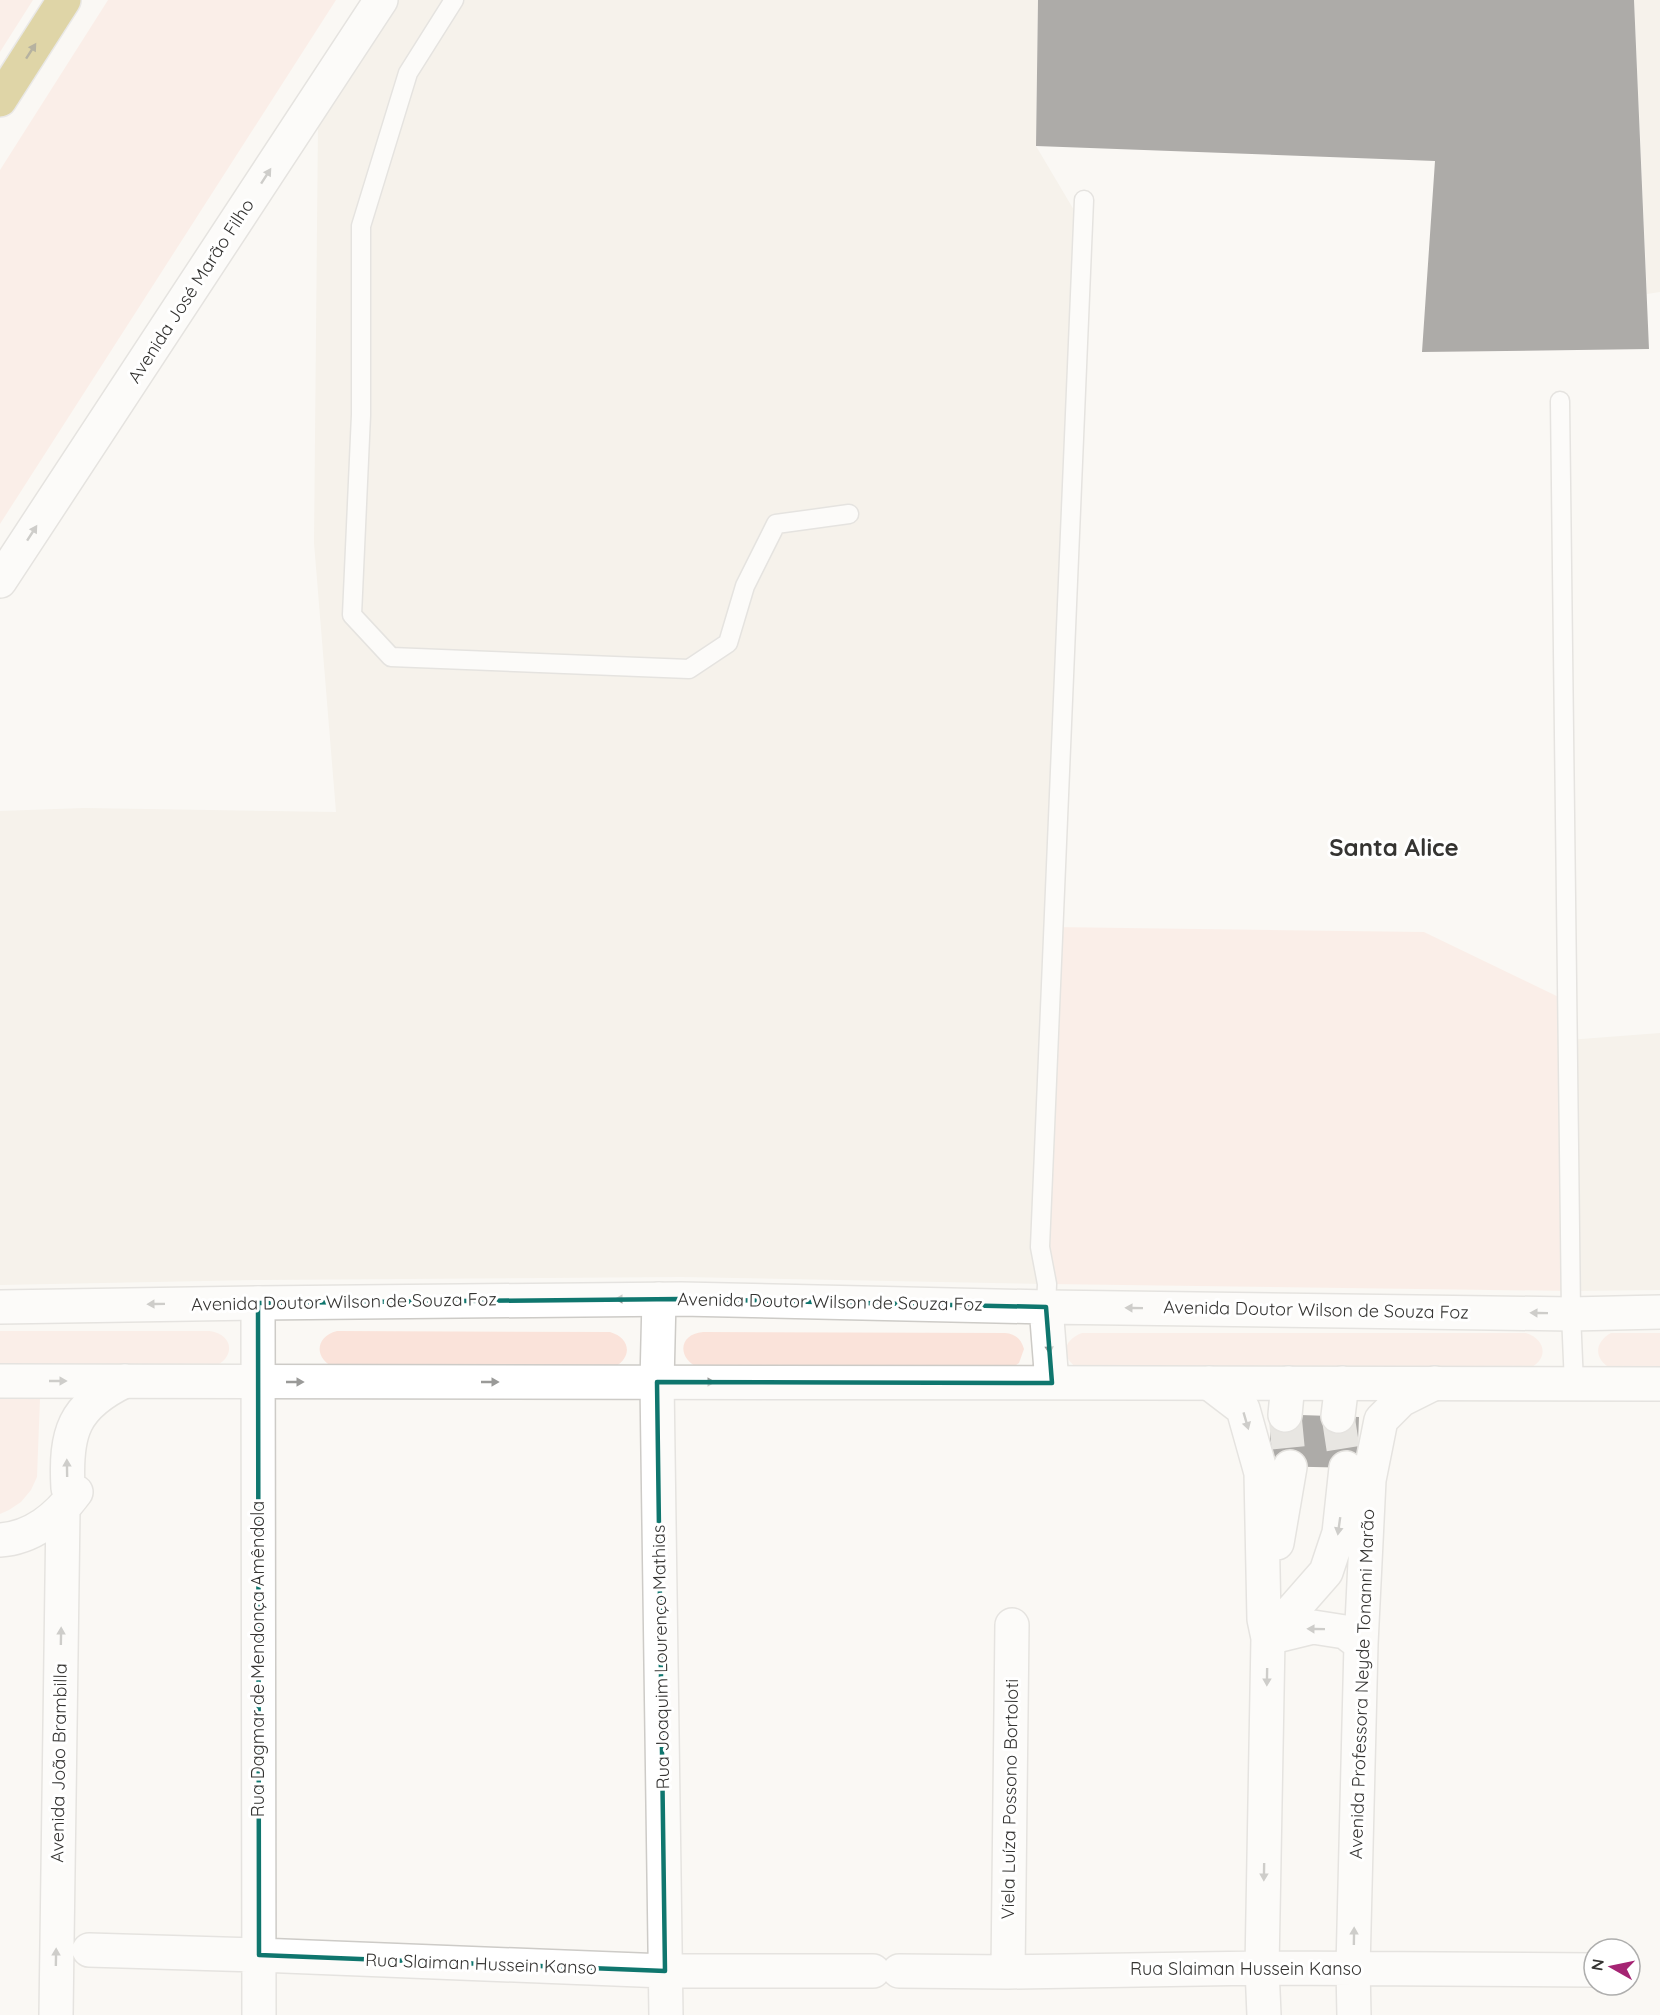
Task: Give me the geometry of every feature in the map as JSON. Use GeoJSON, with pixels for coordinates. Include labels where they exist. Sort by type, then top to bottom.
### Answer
{"type":"FeatureCollection","features":[{"type":"Feature","properties":{"kind":"highway"},"geometry":{"type":"LineString","coordinates":[[0,100],[64,0]]}},
{"type":"Feature","properties":{"kind":"street","name":"Avenida José Marão Filho"},"geometry":{"type":"LineString","coordinates":[[0,581],[381,0]]}},
{"type":"Feature","properties":{"kind":"street","name":"Avenida Doutor Wilson de Souza Foz"},"geometry":{"type":"LineString","coordinates":[[0,1307],[658,1299],[1571,1314],[1660,1312]]}},
{"type":"Feature","properties":{"kind":"street","name":"Rua Joaquim Lourenço Mathias"},"geometry":{"type":"LineString","coordinates":[[658,1299],[657,1382],[666,2015]]}},
{"type":"Feature","properties":{"kind":"street","name":"Rua Dagmar de Mendonça Amêndola"},"geometry":{"type":"LineString","coordinates":[[258,1303],[259,2015]]}},
{"type":"Feature","properties":{"kind":"street"},"geometry":{"type":"LineString","coordinates":[[1046,1307],[1052,1383]]}},
{"type":"Feature","properties":{"kind":"street"},"geometry":{"type":"LineString","coordinates":[[0,1381],[1209,1383],[1286,1399],[1342,1383],[1660,1384]]}},
{"type":"Feature","properties":{"kind":"street","name":"Avenida João Brambilla"},"geometry":{"type":"LineString","coordinates":[[56,2015],[63,1510],[76,1492],[68,1488],[67,1451],[75,1426],[91,1403],[107,1390],[125,1381]]}},
{"type":"Feature","properties":{"kind":"street"},"geometry":{"type":"LineString","coordinates":[[1209,1383],[1243,1409],[1261,1473],[1266,1628],[1262,1968],[1264,2015]]}},
{"type":"Feature","properties":{"kind":"street"},"geometry":{"type":"LineString","coordinates":[[1338,1416],[1342,1383]]}},
{"type":"Feature","properties":{"kind":"street","name":"Avenida Professora Neyde Tonanni Marão"},"geometry":{"type":"LineString","coordinates":[[1354,2015],[1353,1968],[1361,1644],[1369,1480],[1381,1420],[1401,1400],[1435,1383]]}},
{"type":"Feature","properties":{"kind":"street"},"geometry":{"type":"LineString","coordinates":[[1266,1628],[1290,1467]]}},
{"type":"Feature","properties":{"kind":"street"},"geometry":{"type":"LineString","coordinates":[[1266,1628],[1326,1572],[1339,1533],[1346,1468]]}},
{"type":"Feature","properties":{"kind":"street"},"geometry":{"type":"LineString","coordinates":[[0,1540],[26,1533],[46,1524],[63,1510]]}},
{"type":"Feature","properties":{"kind":"street","name":"Viela Luíza Possono Bortoloti"},"geometry":{"type":"LineString","coordinates":[[1008,1972],[1012,1625]]}},
{"type":"Feature","properties":{"kind":"street"},"geometry":{"type":"LineString","coordinates":[[1266,1628],[1313,1627],[1345,1632],[1361,1644]]}},
{"type":"Feature","properties":{"kind":"street","name":"Rua Slaiman Hussein Kanso"},"geometry":{"type":"LineString","coordinates":[[89,1950],[665,1971],[1008,1972],[1262,1968],[1582,1970]]}},
{"type":"Feature","properties":{"kind":"lane"},"geometry":{"type":"LineString","coordinates":[[454,0],[408,73],[361,226],[361,415],[352,615],[391,657],[689,669],[728,643],[745,586],[776,524],[849,514]]}},
{"type":"Feature","properties":{"kind":"lane"},"geometry":{"type":"LineString","coordinates":[[1046,1307],[1047,1284],[1040,1247],[1084,200]]}},
{"type":"Feature","properties":{"kind":"lane"},"geometry":{"type":"LineString","coordinates":[[1560,401],[1571,1314],[1574,1384]]}},
{"type":"Feature","properties":{"kind":"highlighted area"},"geometry":{"type":"Polygon","coordinates":[[[681,1299],[1046,1307],[1052,1383],[657,1382],[665,1971],[259,1955],[258,1303],[681,1299]]]}},
{"type":"Feature","properties":{"kind":"shaded area"},"geometry":{"type":"Polygon","coordinates":[[[0,0],[33,0],[0,52],[0,0]]]}},
{"type":"Feature","properties":{"kind":"shaded area"},"geometry":{"type":"Polygon","coordinates":[[[108,0],[336,0],[0,524],[0,170],[108,0]]]}},
{"type":"Feature","properties":{"kind":"shaded area"},"geometry":{"type":"Polygon","coordinates":[[[398,0],[1038,0],[1036,146],[1084,227],[1047,1284],[681,1277],[258,1280],[0,1285],[0,811],[84,808],[336,812],[314,543],[318,123],[398,0]]]}},
{"type":"Feature","properties":{"kind":"shaded area"},"geometry":{"type":"Polygon","coordinates":[[[1634,0],[1660,0],[1660,292],[1647,294],[1634,0]]]}},
{"type":"Feature","properties":{"kind":"shaded area"},"geometry":{"type":"Polygon","coordinates":[[[1054,927],[1424,932],[1567,1001],[1571,1291],[1047,1284],[1054,927]]]}},
{"type":"Feature","properties":{"kind":"shaded area"},"geometry":{"type":"Polygon","coordinates":[[[1660,1033],[1660,1290],[1571,1291],[1568,1040],[1660,1033]]]}},
{"type":"Feature","properties":{"kind":"shaded area"},"geometry":{"type":"Polygon","coordinates":[[[0,1331],[210,1331],[224,1337],[229,1348],[225,1359],[213,1367],[0,1367],[0,1331]]]}},
{"type":"Feature","properties":{"kind":"shaded area"},"geometry":{"type":"Polygon","coordinates":[[[337,1331],[610,1332],[622,1338],[627,1353],[621,1363],[615,1367],[336,1368],[324,1360],[320,1349],[324,1338],[337,1331]]]}},
{"type":"Feature","properties":{"kind":"shaded area"},"geometry":{"type":"Polygon","coordinates":[[[703,1332],[1005,1333],[1018,1338],[1024,1349],[1019,1363],[1013,1367],[699,1368],[687,1359],[683,1347],[689,1337],[703,1332]]]}},
{"type":"Feature","properties":{"kind":"shaded area"},"geometry":{"type":"Polygon","coordinates":[[[1082,1333],[1526,1333],[1538,1341],[1543,1351],[1539,1361],[1527,1369],[1077,1368],[1068,1358],[1066,1349],[1071,1340],[1082,1333]]]}},
{"type":"Feature","properties":{"kind":"shaded area"},"geometry":{"type":"Polygon","coordinates":[[[1611,1333],[1660,1333],[1660,1368],[1610,1368],[1601,1360],[1598,1350],[1601,1341],[1611,1333]]]}},
{"type":"Feature","properties":{"kind":"shaded area"},"geometry":{"type":"Polygon","coordinates":[[[0,1399],[40,1399],[37,1477],[31,1490],[21,1502],[0,1514],[0,1399]]]}},
{"type":"Feature","properties":{"kind":"building"},"geometry":{"type":"Polygon","coordinates":[[[1038,0],[1634,0],[1649,349],[1422,352],[1435,161],[1036,146],[1038,0]]]}},
{"type":"Feature","properties":{"kind":"building"},"geometry":{"type":"Polygon","coordinates":[[[1271,1414],[1359,1417],[1357,1468],[1269,1466],[1271,1414]]]}},
{"type":"Feature","properties":{"kind":"tunnel"},"geometry":{"type":"LineString","coordinates":[[1285,1415],[1290,1467]]}},
{"type":"Feature","properties":{"kind":"tunnel"},"geometry":{"type":"LineString","coordinates":[[1338,1416],[1346,1468]]}},
{"type":"Feature","properties":{"kind":"district","name":"Santa Alice"},"geometry":{"type":"Point","coordinates":[1394,848]}}]}
